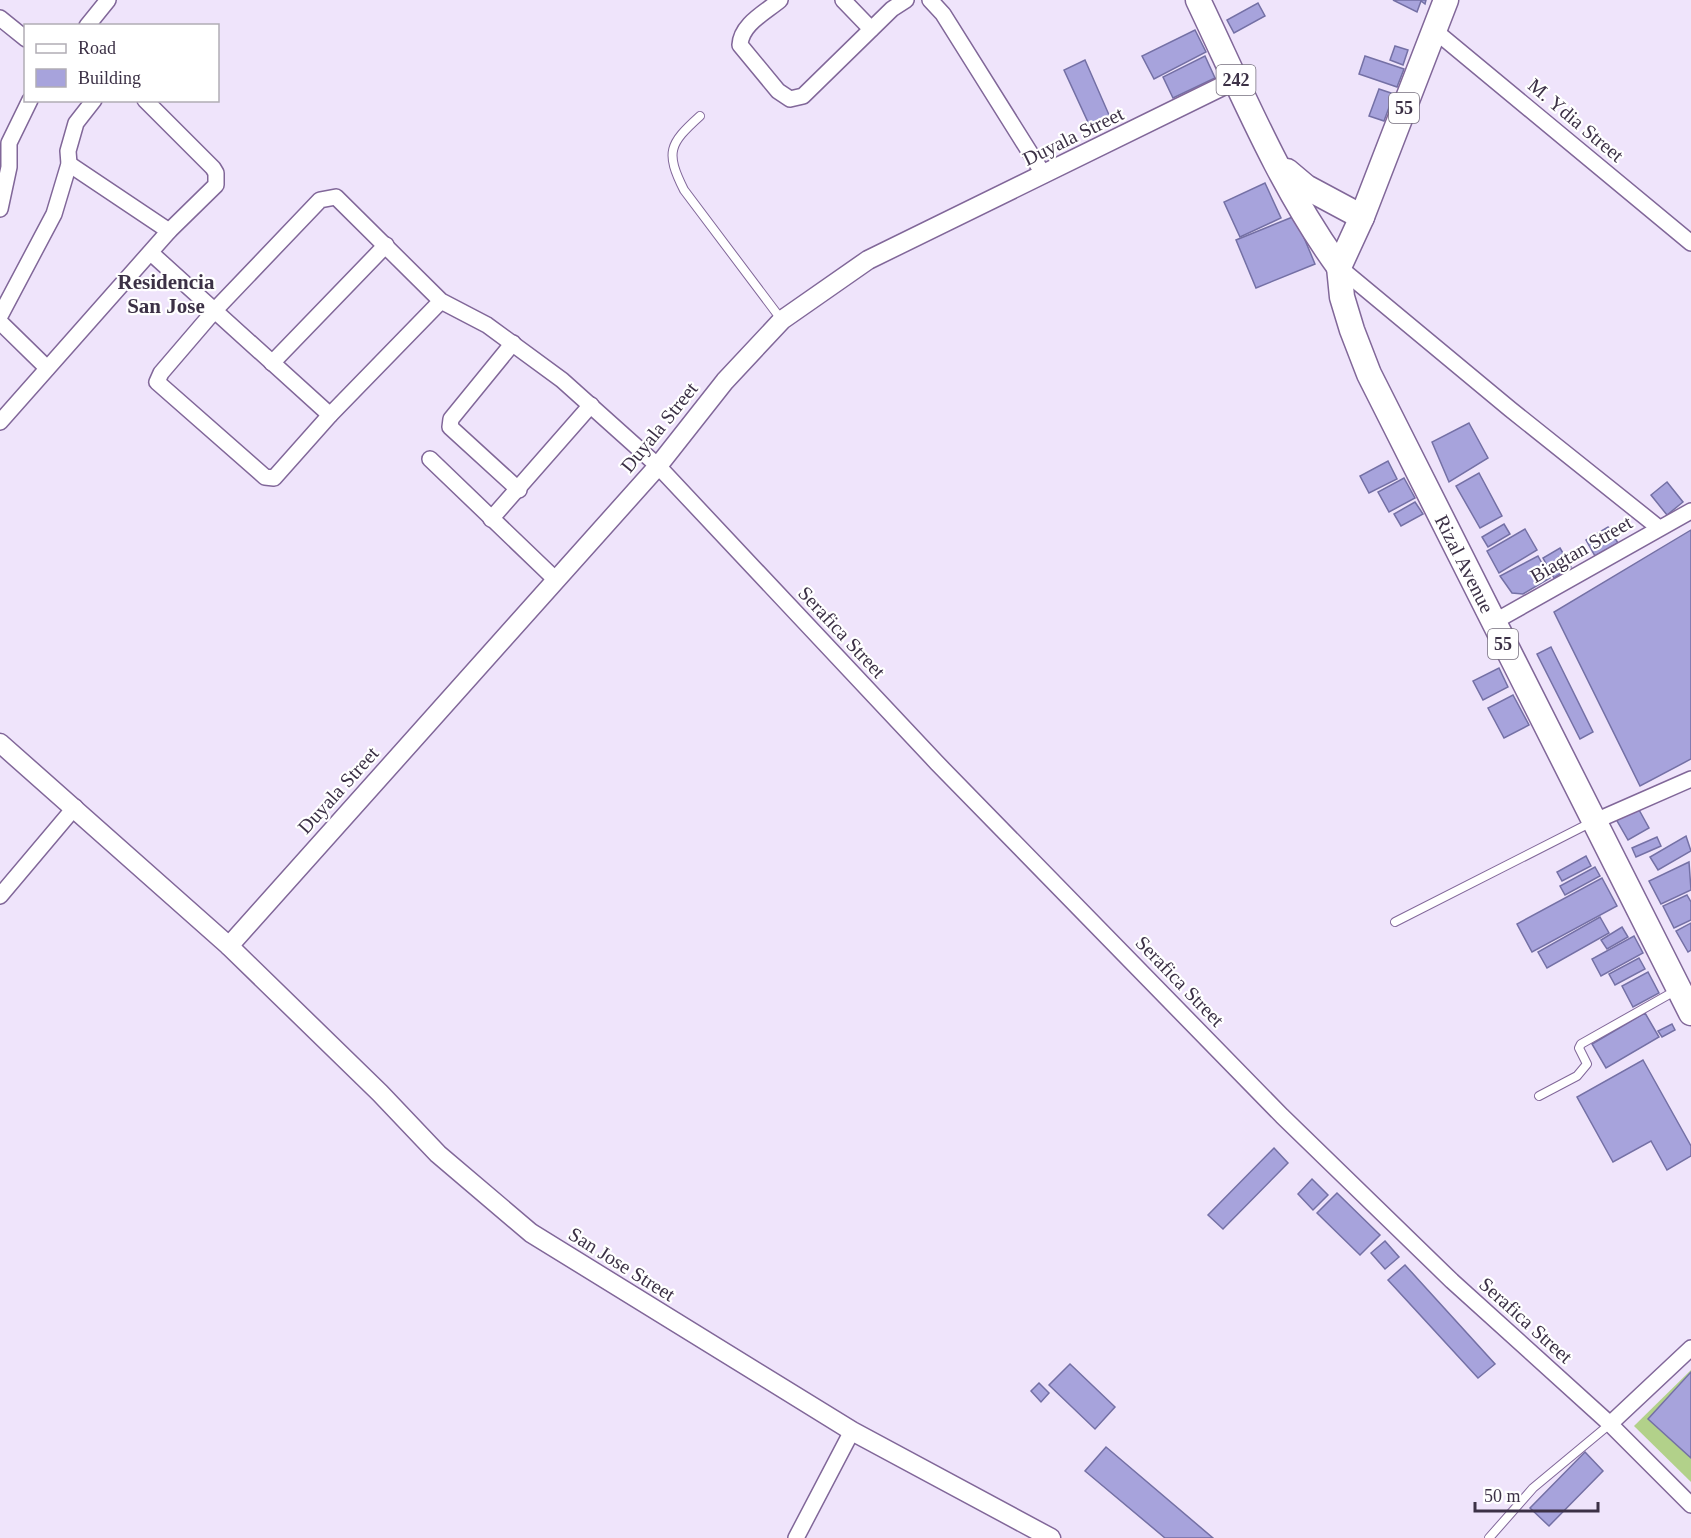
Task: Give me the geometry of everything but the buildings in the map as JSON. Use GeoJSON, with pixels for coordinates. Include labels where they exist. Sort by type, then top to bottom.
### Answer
{"type":"FeatureCollection","features":[{"type":"Feature","properties":{"kind":"main road","name":"242"},"geometry":{"type":"LineString","coordinates":[[1198,0],[1274,160],[1317,235],[1339,267]]}},
{"type":"Feature","properties":{"kind":"main road","name":"55"},"geometry":{"type":"LineString","coordinates":[[1339,267],[1362,217],[1446,0]]}},
{"type":"Feature","properties":{"kind":"main road","name":"242"},"geometry":{"type":"LineString","coordinates":[[1274,160],[1306,187],[1362,217]]}},
{"type":"Feature","properties":{"kind":"main road","name":"Rizal Avenue"},"geometry":{"type":"LineString","coordinates":[[1339,267],[1342,297],[1369,374],[1492,623],[1691,1013]]}},
{"type":"Feature","properties":{"kind":"street"},"geometry":{"type":"LineString","coordinates":[[89,24],[108,0]]}},
{"type":"Feature","properties":{"kind":"street"},"geometry":{"type":"LineString","coordinates":[[780,0],[749,25],[740,37],[740,45],[778,92],[790,99],[802,96],[871,29],[906,0]]}},
{"type":"Feature","properties":{"kind":"street"},"geometry":{"type":"LineString","coordinates":[[843,0],[871,29]]}},
{"type":"Feature","properties":{"kind":"street"},"geometry":{"type":"LineString","coordinates":[[930,0],[943,14],[1044,175]]}},
{"type":"Feature","properties":{"kind":"street"},"geometry":{"type":"LineString","coordinates":[[0,18],[24,37]]}},
{"type":"Feature","properties":{"kind":"street","name":"M. Ydia Street"},"geometry":{"type":"LineString","coordinates":[[1434,30],[1691,243]]}},
{"type":"Feature","properties":{"kind":"street","name":"Duyala Street"},"geometry":{"type":"LineString","coordinates":[[229,946],[658,466],[725,381],[782,320],[867,260],[1236,80]]}},
{"type":"Feature","properties":{"kind":"street"},"geometry":{"type":"LineString","coordinates":[[0,209],[9,143],[29,102]]}},
{"type":"Feature","properties":{"kind":"street"},"geometry":{"type":"LineString","coordinates":[[0,316],[54,214],[69,164],[68,151],[76,123],[92,102]]}},
{"type":"Feature","properties":{"kind":"street"},"geometry":{"type":"LineString","coordinates":[[0,422],[169,231],[216,185],[216,173],[147,102]]}},
{"type":"Feature","properties":{"kind":"street"},"geometry":{"type":"LineString","coordinates":[[69,164],[169,231]]}},
{"type":"Feature","properties":{"kind":"street","name":"Serafica Street"},"geometry":{"type":"LineString","coordinates":[[330,416],[278,475],[269,479],[161,388],[157,380],[214,310],[325,198],[336,197],[441,301],[513,343],[591,405],[658,466],[937,763],[1282,1116],[1452,1281],[1610,1424],[1691,1505]]}},
{"type":"Feature","properties":{"kind":"street"},"geometry":{"type":"LineString","coordinates":[[272,363],[386,245]]}},
{"type":"Feature","properties":{"kind":"street"},"geometry":{"type":"LineString","coordinates":[[151,253],[330,416],[441,301]]}},
{"type":"Feature","properties":{"kind":"street"},"geometry":{"type":"LineString","coordinates":[[1339,267],[1510,409],[1659,528]]}},
{"type":"Feature","properties":{"kind":"street"},"geometry":{"type":"LineString","coordinates":[[0,322],[46,368]]}},
{"type":"Feature","properties":{"kind":"street"},"geometry":{"type":"LineString","coordinates":[[513,343],[451,419],[450,427],[519,490]]}},
{"type":"Feature","properties":{"kind":"street"},"geometry":{"type":"LineString","coordinates":[[491,519],[519,490],[591,405]]}},
{"type":"Feature","properties":{"kind":"street"},"geometry":{"type":"LineString","coordinates":[[430,459],[556,580]]}},
{"type":"Feature","properties":{"kind":"street","name":"Biagtan Street"},"geometry":{"type":"LineString","coordinates":[[1492,623],[1691,511]]}},
{"type":"Feature","properties":{"kind":"street","name":"San Jose Street"},"geometry":{"type":"LineString","coordinates":[[0,744],[75,807],[229,946],[380,1093],[438,1154],[531,1233],[852,1431],[1051,1538]]}},
{"type":"Feature","properties":{"kind":"street"},"geometry":{"type":"LineString","coordinates":[[1593,822],[1691,779]]}},
{"type":"Feature","properties":{"kind":"street"},"geometry":{"type":"LineString","coordinates":[[0,896],[75,807]]}},
{"type":"Feature","properties":{"kind":"street"},"geometry":{"type":"LineString","coordinates":[[1610,1424],[1691,1348]]}},
{"type":"Feature","properties":{"kind":"street"},"geometry":{"type":"LineString","coordinates":[[795,1538],[852,1431]]}},
{"type":"Feature","properties":{"kind":"lane"},"geometry":{"type":"LineString","coordinates":[[700,116],[679,135],[671,147],[675,171],[684,190],[782,320]]}},
{"type":"Feature","properties":{"kind":"lane"},"geometry":{"type":"LineString","coordinates":[[1395,922],[1593,822]]}},
{"type":"Feature","properties":{"kind":"lane"},"geometry":{"type":"LineString","coordinates":[[1539,1096],[1577,1077],[1587,1064],[1580,1048],[1581,1044],[1679,988]]}},
{"type":"Feature","properties":{"kind":"lane"},"geometry":{"type":"LineString","coordinates":[[1489,1538],[1533,1488],[1610,1424]]}},
{"type":"Feature","properties":{"kind":"green space"},"geometry":{"type":"Polygon","coordinates":[[[1691,1370],[1691,1482],[1634,1426],[1691,1370]]]}},
{"type":"Feature","properties":{"kind":"district","name":"Residencia San Jose"},"geometry":{"type":"Point","coordinates":[166,294]}}]}
